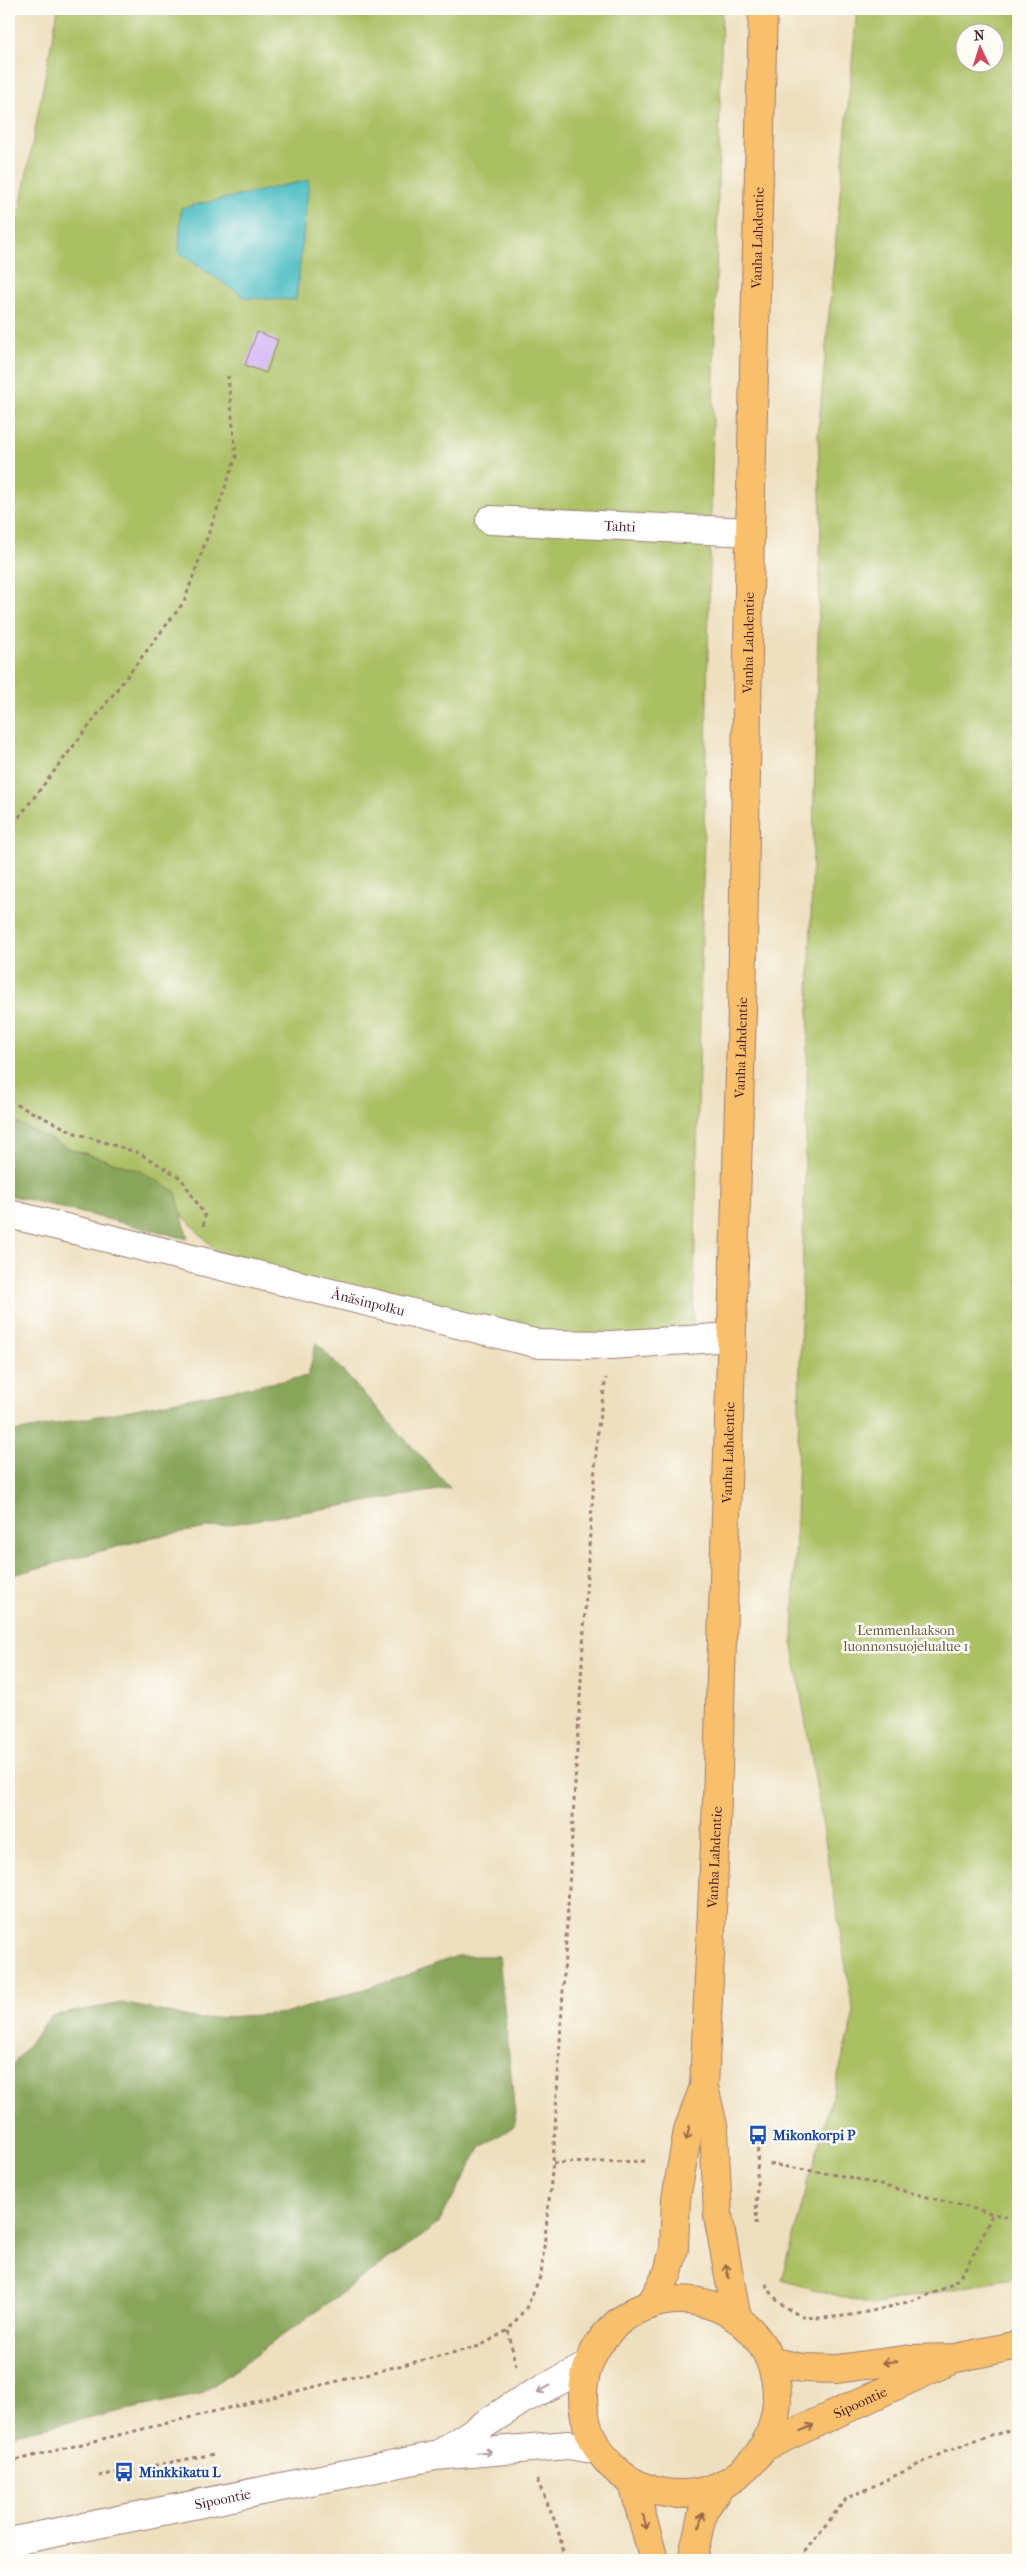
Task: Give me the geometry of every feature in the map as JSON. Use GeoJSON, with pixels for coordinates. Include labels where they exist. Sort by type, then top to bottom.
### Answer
{"type":"FeatureCollection","features":[{"type":"Feature","properties":{"kind":"main road","name":"Vanha Lahdentie"},"geometry":{"type":"LineString","coordinates":[[737,2319],[718,2216],[714,2130],[704,2087],[717,1800],[742,1010],[750,532],[763,9]]}},
{"type":"Feature","properties":{"kind":"main road","name":"Vanha Lahdentie"},"geometry":{"type":"LineString","coordinates":[[650,2305],[668,2273],[674,2248],[676,2199],[688,2130],[704,2087]]}},
{"type":"Feature","properties":{"kind":"main road"},"geometry":{"type":"LineString","coordinates":[[695,2300],[727,2311],[737,2319],[754,2332],[772,2362],[778,2394],[773,2428],[757,2458],[731,2481],[700,2493],[665,2494],[633,2484],[606,2462],[589,2433],[582,2400],[587,2366],[603,2336],[629,2314],[661,2301],[695,2300]]}},
{"type":"Feature","properties":{"kind":"main road","name":"Sipoontie"},"geometry":{"type":"LineString","coordinates":[[772,2362],[803,2368],[837,2369],[910,2360],[956,2358],[1018,2345]]}},
{"type":"Feature","properties":{"kind":"main road","name":"Sipoontie"},"geometry":{"type":"LineString","coordinates":[[762,2448],[956,2358]]}},
{"type":"Feature","properties":{"kind":"main road"},"geometry":{"type":"LineString","coordinates":[[633,2484],[654,2560]]}},
{"type":"Feature","properties":{"kind":"main road"},"geometry":{"type":"LineString","coordinates":[[692,2560],[703,2511],[722,2484]]}},
{"type":"Feature","properties":{"kind":"street","name":"Tahti"},"geometry":{"type":"LineString","coordinates":[[490,520],[750,532]]}},
{"type":"Feature","properties":{"kind":"street","name":"Ånäsinpolku"},"geometry":{"type":"LineString","coordinates":[[9,1214],[539,1344],[611,1345],[732,1337]]}},
{"type":"Feature","properties":{"kind":"street","name":"Sipoontie"},"geometry":{"type":"LineString","coordinates":[[435,2456],[522,2400],[587,2366]]}},
{"type":"Feature","properties":{"kind":"street","name":"Sipoontie"},"geometry":{"type":"LineString","coordinates":[[9,2542],[435,2456],[568,2445],[599,2450]]}},
{"type":"Feature","properties":{"kind":"path"},"geometry":{"type":"LineString","coordinates":[[9,830],[184,602],[236,457],[228,376]]}},
{"type":"Feature","properties":{"kind":"path"},"geometry":{"type":"LineString","coordinates":[[9,1101],[75,1133],[138,1153],[181,1178],[205,1216],[199,1261]]}},
{"type":"Feature","properties":{"kind":"path"},"geometry":{"type":"LineString","coordinates":[[9,2462],[480,2346],[508,2330],[526,2308],[541,2275],[553,2163],[588,1550],[598,1427],[611,1345]]}},
{"type":"Feature","properties":{"kind":"path"},"geometry":{"type":"LineString","coordinates":[[756,2234],[758,2135]]}},
{"type":"Feature","properties":{"kind":"path"},"geometry":{"type":"LineString","coordinates":[[553,2163],[651,2161]]}},
{"type":"Feature","properties":{"kind":"path"},"geometry":{"type":"LineString","coordinates":[[769,2164],[849,2177],[1018,2220]]}},
{"type":"Feature","properties":{"kind":"path"},"geometry":{"type":"LineString","coordinates":[[763,2276],[773,2297],[803,2316],[838,2318],[927,2296],[955,2282],[976,2250],[993,2213]]}},
{"type":"Feature","properties":{"kind":"path"},"geometry":{"type":"LineString","coordinates":[[508,2330],[522,2400]]}},
{"type":"Feature","properties":{"kind":"path"},"geometry":{"type":"LineString","coordinates":[[802,2560],[806,2550],[846,2499],[949,2450],[1018,2427]]}},
{"type":"Feature","properties":{"kind":"path"},"geometry":{"type":"LineString","coordinates":[[530,2447],[532,2470],[554,2518],[563,2546],[563,2560]]}},
{"type":"Feature","properties":{"kind":"path"},"geometry":{"type":"LineString","coordinates":[[99,2476],[214,2454]]}},
{"type":"Feature","properties":{"kind":"green space"},"geometry":{"type":"Polygon","coordinates":[[[58,9],[722,9],[693,1340],[611,1345],[234,1270],[141,1171],[71,1149],[9,1119],[9,265],[58,9]]]}},
{"type":"Feature","properties":{"kind":"green space","name":"Lemmenlaakson luonnonsuojelualue 1"},"geometry":{"type":"Polygon","coordinates":[[[857,9],[1018,9],[1018,2277],[871,2305],[781,2280],[852,2025],[853,2010],[793,1646],[821,517],[818,434],[857,9]]]}},
{"type":"Feature","properties":{"kind":"green space"},"geometry":{"type":"Polygon","coordinates":[[[9,1119],[71,1149],[141,1171],[176,1192],[188,1239],[9,1195],[9,1119]]]}},
{"type":"Feature","properties":{"kind":"green space"},"geometry":{"type":"Polygon","coordinates":[[[316,1342],[450,1488],[153,1537],[9,1576],[9,1433],[308,1376],[316,1342]]]}},
{"type":"Feature","properties":{"kind":"green space"},"geometry":{"type":"Polygon","coordinates":[[[457,1956],[499,1956],[516,2125],[481,2147],[438,2224],[201,2394],[9,2435],[9,2069],[51,2016],[122,2003],[198,2019],[288,2013],[396,1979],[457,1956]]]}},
{"type":"Feature","properties":{"kind":"water"},"geometry":{"type":"Polygon","coordinates":[[[309,180],[296,300],[246,298],[179,253],[181,208],[309,180]]]}},
{"type":"Feature","properties":{"kind":"building"},"geometry":{"type":"Polygon","coordinates":[[[257,332],[278,340],[266,373],[245,365],[257,332]]]}},
{"type":"Feature","properties":{"kind":"place","name":"Mikonkorpi P"},"geometry":{"type":"Point","coordinates":[758,2135]}},
{"type":"Feature","properties":{"kind":"place","name":"Minkkikatu L"},"geometry":{"type":"Point","coordinates":[124,2472]}}]}
